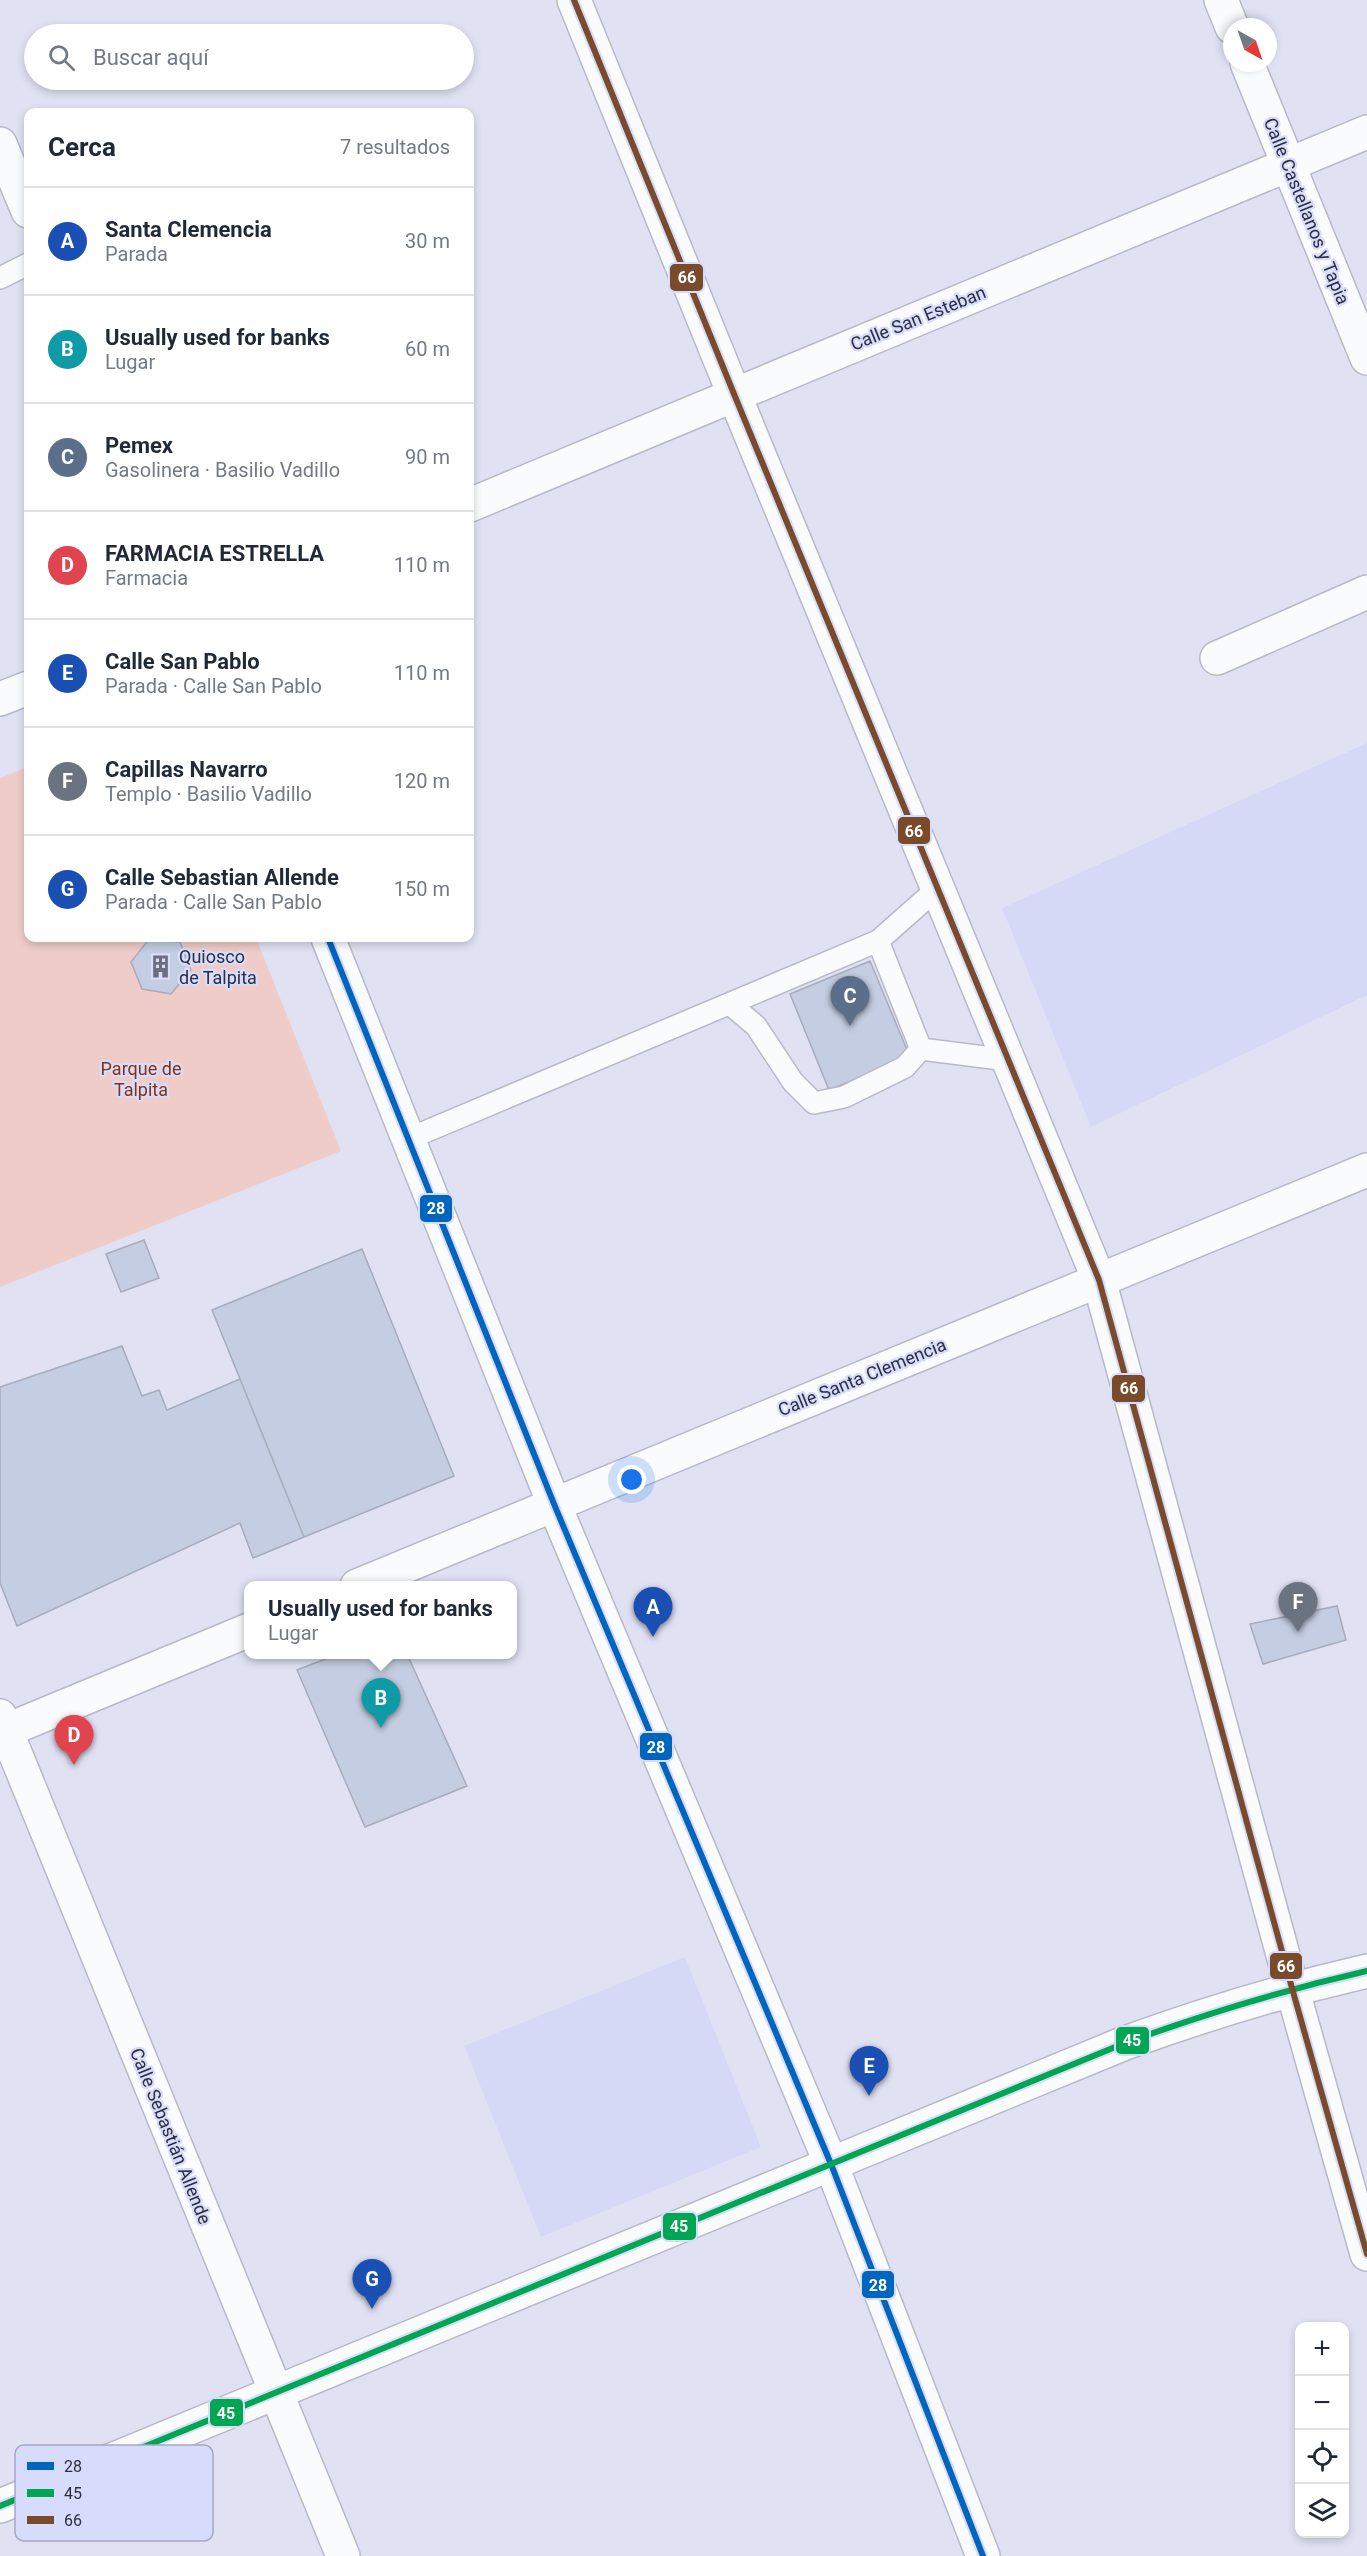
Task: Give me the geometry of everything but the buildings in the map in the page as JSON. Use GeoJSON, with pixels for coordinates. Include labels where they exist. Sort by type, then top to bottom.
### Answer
{"type":"FeatureCollection","features":[{"type":"Feature","properties":{"kind":"street"},"geometry":{"type":"LineString","coordinates":[[574,0],[1099,1280],[1367,2254]]}},
{"type":"Feature","properties":{"kind":"street"},"geometry":{"type":"LineString","coordinates":[[1221,0],[1228,18]]}},
{"type":"Feature","properties":{"kind":"street","name":"Calle Castellanos y Tapia"},"geometry":{"type":"LineString","coordinates":[[1250,72],[1367,358]]}},
{"type":"Feature","properties":{"kind":"street","name":"Calle San Esteban"},"geometry":{"type":"LineString","coordinates":[[474,503],[1367,132]]}},
{"type":"Feature","properties":{"kind":"street"},"geometry":{"type":"LineString","coordinates":[[0,144],[24,201]]}},
{"type":"Feature","properties":{"kind":"street"},"geometry":{"type":"LineString","coordinates":[[1217,658],[1367,592]]}},
{"type":"Feature","properties":{"kind":"street"},"geometry":{"type":"LineString","coordinates":[[0,699],[24,690]]}},
{"type":"Feature","properties":{"kind":"street"},"geometry":{"type":"LineString","coordinates":[[330,942],[554,1504],[831,2164],[983,2556]]}},
{"type":"Feature","properties":{"kind":"street","name":"Calle Santa Clemencia"},"geometry":{"type":"LineString","coordinates":[[369,1581],[1367,1170]]}},
{"type":"Feature","properties":{"kind":"street"},"geometry":{"type":"LineString","coordinates":[[2,1727],[244,1632]]}},
{"type":"Feature","properties":{"kind":"street","name":"Calle Sebastián Allende"},"geometry":{"type":"LineString","coordinates":[[2,1727],[343,2556]]}},
{"type":"Feature","properties":{"kind":"street"},"geometry":{"type":"LineString","coordinates":[[148,2445],[1125,2043],[1207,2014],[1292,1988],[1367,1971]]}},
{"type":"Feature","properties":{"kind":"street"},"geometry":{"type":"LineString","coordinates":[[0,2506],[15,2500]]}},
{"type":"Feature","properties":{"kind":"lane"},"geometry":{"type":"LineString","coordinates":[[0,278],[24,266]]}},
{"type":"Feature","properties":{"kind":"lane"},"geometry":{"type":"LineString","coordinates":[[408,1139],[878,941],[938,888]]}},
{"type":"Feature","properties":{"kind":"lane"},"geometry":{"type":"LineString","coordinates":[[878,941],[921,1049]]}},
{"type":"Feature","properties":{"kind":"lane"},"geometry":{"type":"LineString","coordinates":[[730,1004],[756,1026],[793,1082],[814,1103],[844,1097],[905,1067],[921,1049]]}},
{"type":"Feature","properties":{"kind":"lane"},"geometry":{"type":"LineString","coordinates":[[921,1049],[1008,1060]]}},
{"type":"Feature","properties":{"kind":"shaded area"},"geometry":{"type":"Polygon","coordinates":[[[1367,743],[1367,995],[1091,1127],[1002,908],[1367,743]]]}},
{"type":"Feature","properties":{"kind":"shaded area"},"geometry":{"type":"Polygon","coordinates":[[[685,1957],[761,2147],[541,2237],[464,2046],[685,1957]]]}},
{"type":"Feature","properties":{"kind":"green space","name":"Parque de Talpita"},"geometry":{"type":"Polygon","coordinates":[[[24,769],[24,942],[258,942],[341,1151],[0,1287],[0,778],[24,769]]]}},
{"type":"Feature","properties":{"kind":"transit line","name":"66"},"geometry":{"type":"LineString","coordinates":[[574,0],[1099,1280],[1367,2254]]}},
{"type":"Feature","properties":{"kind":"transit line","name":"28"},"geometry":{"type":"LineString","coordinates":[[330,942],[554,1504],[831,2164],[983,2556]]}},
{"type":"Feature","properties":{"kind":"transit line","name":"45"},"geometry":{"type":"LineString","coordinates":[[148,2445],[1125,2043],[1245,2003],[1367,1971]]}},
{"type":"Feature","properties":{"kind":"transit line","name":"45"},"geometry":{"type":"LineString","coordinates":[[0,2506],[15,2500]]}},
{"type":"Feature","properties":{"kind":"place","name":"Quiosco de Talpita"},"geometry":{"type":"Point","coordinates":[161,966]}},
{"type":"Feature","properties":{"kind":"place","name":"Pemex"},"geometry":{"type":"Point","coordinates":[850,1026]}},
{"type":"Feature","properties":{"kind":"place","name":"Capillas Navarro"},"geometry":{"type":"Point","coordinates":[1298,1632]}},
{"type":"Feature","properties":{"kind":"place","name":"Santa Clemencia"},"geometry":{"type":"Point","coordinates":[653,1637]}},
{"type":"Feature","properties":{"kind":"place","name":"Usually used for banks"},"geometry":{"type":"Point","coordinates":[381,1728]}},
{"type":"Feature","properties":{"kind":"place","name":"FARMACIA ESTRELLA"},"geometry":{"type":"Point","coordinates":[74,1765]}},
{"type":"Feature","properties":{"kind":"place","name":"Calle San Pablo"},"geometry":{"type":"Point","coordinates":[869,2096]}},
{"type":"Feature","properties":{"kind":"place","name":"Calle Sebastian Allende"},"geometry":{"type":"Point","coordinates":[372,2309]}}]}
